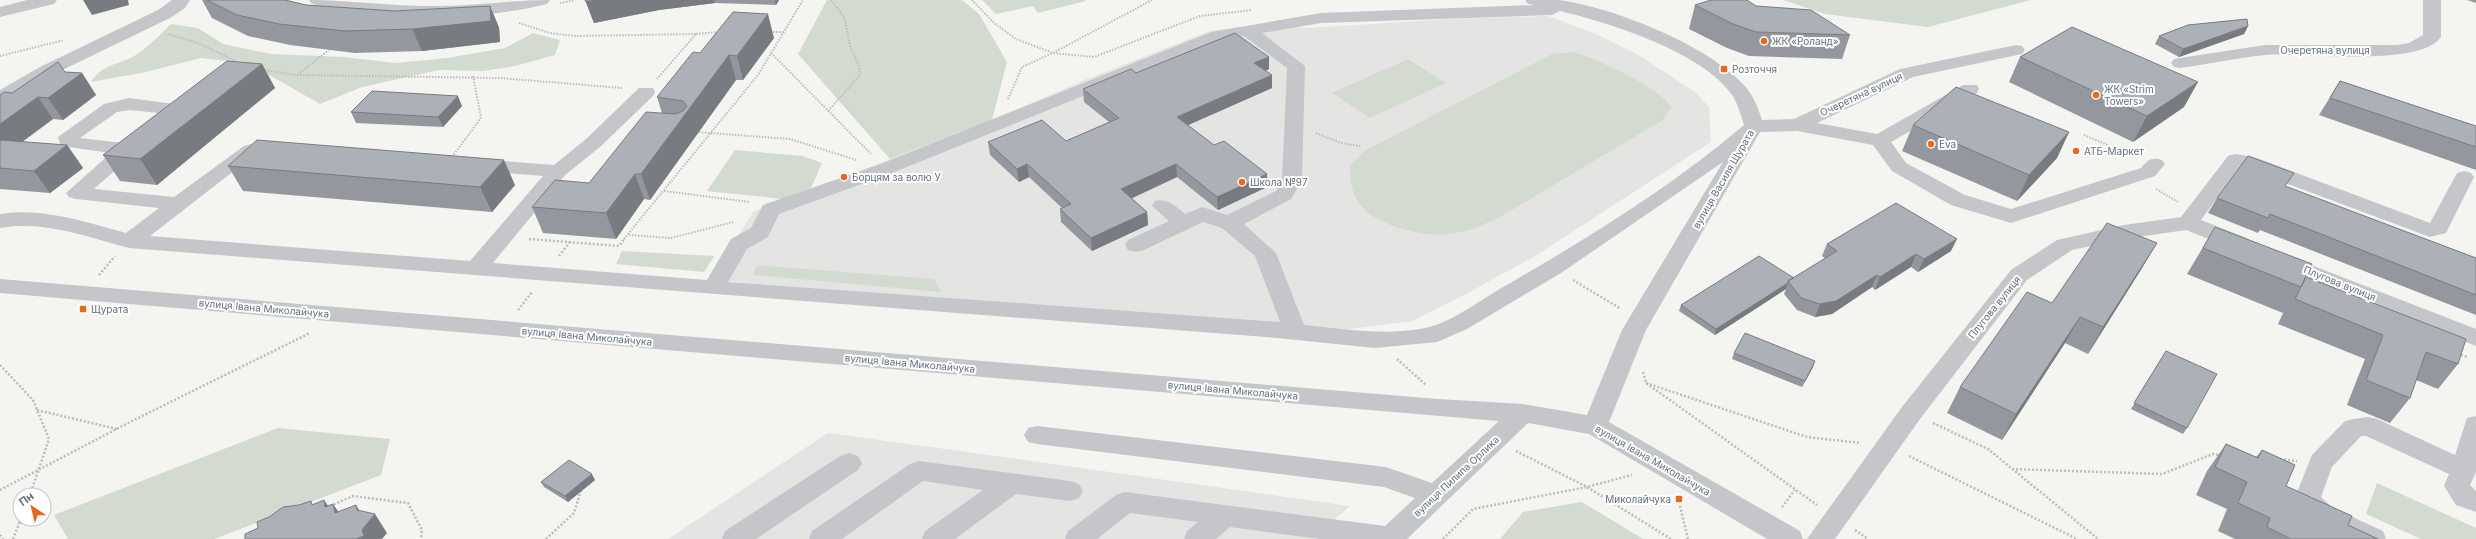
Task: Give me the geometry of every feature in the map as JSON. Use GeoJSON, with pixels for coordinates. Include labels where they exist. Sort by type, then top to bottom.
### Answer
{"type":"FeatureCollection","features":[{"type":"Feature","properties":{"kind":"street"},"geometry":{"type":"LineString","coordinates":[[0,12],[48,0]]}},
{"type":"Feature","properties":{"kind":"street"},"geometry":{"type":"LineString","coordinates":[[0,98],[46,71],[164,14],[179,4],[181,0]]}},
{"type":"Feature","properties":{"kind":"street"},"geometry":{"type":"LineString","coordinates":[[318,0],[342,2],[374,10],[476,6],[541,0]]}},
{"type":"Feature","properties":{"kind":"street","name":"вулиця Василя Щурата"},"geometry":{"type":"LineString","coordinates":[[1534,0],[1566,3],[1627,24],[1676,47],[1717,71],[1737,89],[1748,106],[1754,126],[1634,330],[1595,426]]}},
{"type":"Feature","properties":{"kind":"street","name":"Очеретяна вулиця"},"geometry":{"type":"LineString","coordinates":[[2180,63],[2265,50],[2378,50],[2414,47],[2432,38],[2432,0]]}},
{"type":"Feature","properties":{"kind":"street"},"geometry":{"type":"LineString","coordinates":[[713,288],[740,244],[760,232],[770,210],[885,169],[1217,36],[1320,18],[1549,10],[1566,3]]}},
{"type":"Feature","properties":{"kind":"street"},"geometry":{"type":"LineString","coordinates":[[1229,223],[1284,195],[1292,180],[1296,66],[1247,30]]}},
{"type":"Feature","properties":{"kind":"street","name":"Очеретяна вулиця"},"geometry":{"type":"LineString","coordinates":[[1754,126],[1797,125],[1907,73],[2016,50]]}},
{"type":"Feature","properties":{"kind":"street"},"geometry":{"type":"LineString","coordinates":[[1797,125],[1880,140],[1970,89]]}},
{"type":"Feature","properties":{"kind":"street"},"geometry":{"type":"LineString","coordinates":[[476,269],[558,171],[609,127],[646,92]]}},
{"type":"Feature","properties":{"kind":"street"},"geometry":{"type":"LineString","coordinates":[[0,221],[19,218],[68,226],[129,241],[713,288],[1295,332],[1375,340],[1429,336],[1458,323],[1553,268],[1638,212],[1725,151],[1754,126]]}},
{"type":"Feature","properties":{"kind":"street"},"geometry":{"type":"LineString","coordinates":[[609,127],[631,128]]}},
{"type":"Feature","properties":{"kind":"street"},"geometry":{"type":"LineString","coordinates":[[1880,140],[1898,167],[1958,200],[2011,216],[2062,201],[2148,172],[2155,164]]}},
{"type":"Feature","properties":{"kind":"street"},"geometry":{"type":"LineString","coordinates":[[127,149],[76,193],[179,204]]}},
{"type":"Feature","properties":{"kind":"street"},"geometry":{"type":"LineString","coordinates":[[129,241],[250,150],[273,151]]}},
{"type":"Feature","properties":{"kind":"street"},"geometry":{"type":"LineString","coordinates":[[2192,218],[2232,161],[2240,160],[2423,228],[2435,230],[2464,177]]}},
{"type":"Feature","properties":{"kind":"street"},"geometry":{"type":"LineString","coordinates":[[448,163],[558,171]]}},
{"type":"Feature","properties":{"kind":"street"},"geometry":{"type":"LineString","coordinates":[[1162,206],[1184,222]]}},
{"type":"Feature","properties":{"kind":"street"},"geometry":{"type":"LineString","coordinates":[[1136,245],[1202,214],[1229,223],[1265,254],[1295,332]]}},
{"type":"Feature","properties":{"kind":"street","name":"Плугова вулиця"},"geometry":{"type":"LineString","coordinates":[[1820,539],[1911,412],[2019,275],[2065,245],[2192,218],[2473,347]]}},
{"type":"Feature","properties":{"kind":"street","name":"вулиця Івана Миколайчука"},"geometry":{"type":"LineString","coordinates":[[0,286],[1430,407],[1523,413],[1595,426],[1790,539]]}},
{"type":"Feature","properties":{"kind":"street","name":"вулиця Пилипа Орлика"},"geometry":{"type":"LineString","coordinates":[[1389,539],[1523,413]]}},
{"type":"Feature","properties":{"kind":"street"},"geometry":{"type":"LineString","coordinates":[[2476,425],[2464,470],[2457,486],[2465,498],[2476,502]]}},
{"type":"Feature","properties":{"kind":"street"},"geometry":{"type":"LineString","coordinates":[[2373,539],[2324,515],[2306,500],[2321,462],[2354,428],[2368,426],[2464,470]]}},
{"type":"Feature","properties":{"kind":"street"},"geometry":{"type":"LineString","coordinates":[[1037,435],[1386,477],[1436,495]]}},
{"type":"Feature","properties":{"kind":"street"},"geometry":{"type":"LineString","coordinates":[[736,539],[849,463]]}},
{"type":"Feature","properties":{"kind":"street"},"geometry":{"type":"LineString","coordinates":[[822,539],[919,471],[1070,491]]}},
{"type":"Feature","properties":{"kind":"street"},"geometry":{"type":"LineString","coordinates":[[935,539],[1010,484]]}},
{"type":"Feature","properties":{"kind":"street"},"geometry":{"type":"LineString","coordinates":[[1078,539],[1125,502],[1389,539]]}},
{"type":"Feature","properties":{"kind":"street"},"geometry":{"type":"LineString","coordinates":[[1197,539],[1225,516]]}},
{"type":"Feature","properties":{"kind":"path"},"geometry":{"type":"LineString","coordinates":[[503,237],[619,246],[758,75],[803,0]]}},
{"type":"Feature","properties":{"kind":"path"},"geometry":{"type":"LineString","coordinates":[[828,111],[850,89],[860,75],[859,66],[851,49],[844,17],[831,0]]}},
{"type":"Feature","properties":{"kind":"path"},"geometry":{"type":"LineString","coordinates":[[972,0],[994,23],[1016,39],[1053,54]]}},
{"type":"Feature","properties":{"kind":"path"},"geometry":{"type":"LineString","coordinates":[[997,124],[1022,67],[1053,54],[1152,0]]}},
{"type":"Feature","properties":{"kind":"path"},"geometry":{"type":"LineString","coordinates":[[514,22],[550,33],[575,36],[696,34],[726,32]]}},
{"type":"Feature","properties":{"kind":"path"},"geometry":{"type":"LineString","coordinates":[[769,32],[783,32]]}},
{"type":"Feature","properties":{"kind":"path"},"geometry":{"type":"LineString","coordinates":[[165,34],[172,34],[198,42],[240,64]]}},
{"type":"Feature","properties":{"kind":"path"},"geometry":{"type":"LineString","coordinates":[[261,70],[297,75],[473,76],[587,83],[646,92],[696,34]]}},
{"type":"Feature","properties":{"kind":"path"},"geometry":{"type":"LineString","coordinates":[[0,56],[68,39]]}},
{"type":"Feature","properties":{"kind":"path"},"geometry":{"type":"LineString","coordinates":[[297,75],[328,50]]}},
{"type":"Feature","properties":{"kind":"path"},"geometry":{"type":"LineString","coordinates":[[771,53],[885,169]]}},
{"type":"Feature","properties":{"kind":"path"},"geometry":{"type":"LineString","coordinates":[[448,163],[481,118],[473,76]]}},
{"type":"Feature","properties":{"kind":"path"},"geometry":{"type":"LineString","coordinates":[[690,131],[790,139],[885,169]]}},
{"type":"Feature","properties":{"kind":"path"},"geometry":{"type":"LineString","coordinates":[[2084,135],[2135,157]]}},
{"type":"Feature","properties":{"kind":"path"},"geometry":{"type":"LineString","coordinates":[[1341,143],[1360,146]]}},
{"type":"Feature","properties":{"kind":"path"},"geometry":{"type":"LineString","coordinates":[[2159,184],[2153,187],[2192,218]]}},
{"type":"Feature","properties":{"kind":"path"},"geometry":{"type":"LineString","coordinates":[[628,235],[672,238],[770,210],[766,204],[663,191]]}},
{"type":"Feature","properties":{"kind":"path"},"geometry":{"type":"LineString","coordinates":[[97,276],[129,241]]}},
{"type":"Feature","properties":{"kind":"path"},"geometry":{"type":"LineString","coordinates":[[556,260],[570,242]]}},
{"type":"Feature","properties":{"kind":"path"},"geometry":{"type":"LineString","coordinates":[[1553,268],[1620,308]]}},
{"type":"Feature","properties":{"kind":"path"},"geometry":{"type":"LineString","coordinates":[[515,314],[535,287]]}},
{"type":"Feature","properties":{"kind":"path"},"geometry":{"type":"LineString","coordinates":[[0,490],[117,428],[313,331]]}},
{"type":"Feature","properties":{"kind":"path"},"geometry":{"type":"LineString","coordinates":[[1375,340],[1432,389]]}},
{"type":"Feature","properties":{"kind":"path"},"geometry":{"type":"LineString","coordinates":[[2452,352],[2466,358],[2473,347]]}},
{"type":"Feature","properties":{"kind":"path"},"geometry":{"type":"LineString","coordinates":[[0,365],[33,400],[49,439],[33,487]]}},
{"type":"Feature","properties":{"kind":"path"},"geometry":{"type":"LineString","coordinates":[[1641,368],[1646,383],[1823,509]]}},
{"type":"Feature","properties":{"kind":"path"},"geometry":{"type":"LineString","coordinates":[[1646,383],[1807,437],[1887,446],[2077,539]]}},
{"type":"Feature","properties":{"kind":"path"},"geometry":{"type":"LineString","coordinates":[[37,409],[117,428]]}},
{"type":"Feature","properties":{"kind":"path"},"geometry":{"type":"LineString","coordinates":[[1911,412],[1988,449],[2098,539]]}},
{"type":"Feature","properties":{"kind":"path"},"geometry":{"type":"LineString","coordinates":[[1510,448],[1587,487],[1671,539]]}},
{"type":"Feature","properties":{"kind":"path"},"geometry":{"type":"LineString","coordinates":[[2012,469],[2162,474],[2213,454],[2228,455]]}},
{"type":"Feature","properties":{"kind":"path"},"geometry":{"type":"LineString","coordinates":[[2275,459],[2321,462]]}},
{"type":"Feature","properties":{"kind":"path"},"geometry":{"type":"LineString","coordinates":[[1443,539],[1473,509],[1587,487],[1638,474]]}},
{"type":"Feature","properties":{"kind":"path"},"geometry":{"type":"LineString","coordinates":[[546,539],[574,513],[581,490]]}},
{"type":"Feature","properties":{"kind":"path"},"geometry":{"type":"LineString","coordinates":[[1777,513],[1795,490]]}},
{"type":"Feature","properties":{"kind":"path"},"geometry":{"type":"LineString","coordinates":[[325,508],[353,496],[408,503],[422,530],[422,539]]}},
{"type":"Feature","properties":{"kind":"path"},"geometry":{"type":"LineString","coordinates":[[1679,499],[1688,539]]}},
{"type":"Feature","properties":{"kind":"path"},"geometry":{"type":"LineString","coordinates":[[13,539],[18,527]]}},
{"type":"Feature","properties":{"kind":"path"},"geometry":{"type":"LineString","coordinates":[[1850,527],[1868,539]]}},
{"type":"Feature","properties":{"kind":"path"},"geometry":{"type":"LineString","coordinates":[[0,535],[3,539]]}},
{"type":"Feature","properties":{"kind":"shaded area"},"geometry":{"type":"Polygon","coordinates":[[[827,0],[962,0],[979,14],[1007,62],[992,120],[890,159],[798,54],[827,0]]]}},
{"type":"Feature","properties":{"kind":"shaded area"},"geometry":{"type":"Polygon","coordinates":[[[982,0],[1086,1],[1038,13],[1033,6],[996,14],[982,0]]]}},
{"type":"Feature","properties":{"kind":"shaded area"},"geometry":{"type":"Polygon","coordinates":[[[1783,0],[2031,0],[1928,27],[1825,14],[1783,0]]]}},
{"type":"Feature","properties":{"kind":"shaded area","name":"Школа №97"},"geometry":{"type":"Polygon","coordinates":[[[1548,16],[1594,33],[1637,54],[1695,92],[1709,107],[1711,142],[1535,256],[1413,321],[1334,331],[711,280],[753,212],[992,120],[1089,78],[1210,31],[1263,24],[1307,28],[1450,19],[1548,16]]]}},
{"type":"Feature","properties":{"kind":"shaded area"},"geometry":{"type":"Polygon","coordinates":[[[171,24],[198,28],[223,44],[271,54],[343,57],[396,63],[447,58],[505,48],[533,33],[560,40],[555,55],[515,66],[483,71],[439,70],[362,87],[320,104],[250,64],[201,58],[146,72],[91,82],[95,76],[106,68],[141,52],[171,24]]]}},
{"type":"Feature","properties":{"kind":"shaded area"},"geometry":{"type":"Polygon","coordinates":[[[1573,52],[1611,67],[1655,91],[1665,99],[1671,107],[1663,120],[1500,217],[1464,231],[1440,235],[1401,229],[1376,218],[1366,211],[1356,199],[1351,180],[1350,165],[1366,150],[1552,54],[1573,52]]]}},
{"type":"Feature","properties":{"kind":"shaded area"},"geometry":{"type":"Polygon","coordinates":[[[1408,59],[1446,83],[1370,118],[1332,93],[1408,59]]]}},
{"type":"Feature","properties":{"kind":"shaded area"},"geometry":{"type":"Polygon","coordinates":[[[735,150],[803,156],[822,163],[811,188],[782,199],[707,191],[735,150]]]}},
{"type":"Feature","properties":{"kind":"shaded area"},"geometry":{"type":"Polygon","coordinates":[[[622,251],[714,256],[704,272],[616,264],[622,251]]]}},
{"type":"Feature","properties":{"kind":"shaded area"},"geometry":{"type":"Polygon","coordinates":[[[757,265],[934,279],[941,292],[753,275],[757,265]]]}},
{"type":"Feature","properties":{"kind":"shaded area"},"geometry":{"type":"Polygon","coordinates":[[[278,428],[390,439],[381,475],[214,539],[68,539],[54,515],[278,428]]]}},
{"type":"Feature","properties":{"kind":"shaded area"},"geometry":{"type":"Polygon","coordinates":[[[828,433],[1350,506],[1313,539],[668,539],[828,433]]]}},
{"type":"Feature","properties":{"kind":"shaded area"},"geometry":{"type":"Polygon","coordinates":[[[2377,483],[2476,528],[2476,539],[2421,539],[2366,514],[2377,483]]]}},
{"type":"Feature","properties":{"kind":"shaded area"},"geometry":{"type":"Polygon","coordinates":[[[1582,502],[1643,539],[1500,539],[1523,512],[1582,502]]]}},
{"type":"Feature","properties":{"kind":"building"},"geometry":{"type":"Polygon","coordinates":[[[207,0],[285,0],[306,5],[395,11],[490,6],[491,21],[412,29],[345,31],[279,24],[237,15],[207,0]]]}},
{"type":"Feature","properties":{"kind":"building"},"geometry":{"type":"Polygon","coordinates":[[[585,0],[597,0],[586,2],[585,0]]]}},
{"type":"Feature","properties":{"kind":"building"},"geometry":{"type":"Polygon","coordinates":[[[1711,0],[1747,0],[1756,6],[1811,10],[1850,35],[1756,32],[1733,24],[1695,5],[1711,0]]]}},
{"type":"Feature","properties":{"kind":"building"},"geometry":{"type":"Polygon","coordinates":[[[733,12],[768,14],[737,56],[729,55],[641,174],[635,174],[606,213],[532,207],[555,180],[589,183],[646,112],[675,114],[683,111],[687,106],[683,101],[657,97],[693,52],[700,53],[733,12]]]}},
{"type":"Feature","properties":{"kind":"building"},"geometry":{"type":"Polygon","coordinates":[[[2247,19],[2248,26],[2183,49],[2159,36],[2188,25],[2247,19]]]}},
{"type":"Feature","properties":{"kind":"building"},"geometry":{"type":"Polygon","coordinates":[[[2072,27],[2198,82],[2147,116],[2020,57],[2072,27]]]}},
{"type":"Feature","properties":{"kind":"building"},"geometry":{"type":"Polygon","coordinates":[[[1235,33],[1269,57],[1254,63],[1272,75],[1177,117],[1214,145],[1224,141],[1267,174],[1217,197],[1176,164],[1121,189],[1147,212],[1091,238],[1060,209],[1071,204],[1027,164],[1017,169],[988,142],[1042,120],[1066,141],[1119,118],[1083,89],[1131,69],[1136,73],[1235,33]]]}},
{"type":"Feature","properties":{"kind":"building"},"geometry":{"type":"Polygon","coordinates":[[[227,61],[262,64],[140,159],[103,155],[227,61]]]}},
{"type":"Feature","properties":{"kind":"building"},"geometry":{"type":"Polygon","coordinates":[[[58,62],[65,72],[82,73],[48,98],[38,97],[0,124],[0,95],[4,92],[12,93],[58,62]]]}},
{"type":"Feature","properties":{"kind":"building"},"geometry":{"type":"Polygon","coordinates":[[[2340,81],[2476,126],[2476,147],[2330,98],[2340,81]]]}},
{"type":"Feature","properties":{"kind":"building"},"geometry":{"type":"Polygon","coordinates":[[[1956,87],[2069,132],[2029,175],[1913,125],[1956,87]]]}},
{"type":"Feature","properties":{"kind":"building"},"geometry":{"type":"Polygon","coordinates":[[[372,91],[458,96],[438,117],[351,112],[372,91]]]}},
{"type":"Feature","properties":{"kind":"building"},"geometry":{"type":"Polygon","coordinates":[[[0,140],[67,145],[34,171],[0,168],[0,140]]]}},
{"type":"Feature","properties":{"kind":"building"},"geometry":{"type":"Polygon","coordinates":[[[257,140],[504,160],[480,187],[228,166],[257,140]]]}},
{"type":"Feature","properties":{"kind":"building"},"geometry":{"type":"Polygon","coordinates":[[[2248,156],[2294,173],[2285,186],[2476,258],[2476,295],[2270,214],[2268,218],[2217,198],[2248,156]]]}},
{"type":"Feature","properties":{"kind":"building"},"geometry":{"type":"Polygon","coordinates":[[[1896,203],[1957,239],[1924,259],[1916,254],[1880,277],[1877,275],[1836,301],[1820,304],[1801,298],[1788,281],[1837,251],[1827,244],[1896,203]]]}},
{"type":"Feature","properties":{"kind":"building"},"geometry":{"type":"Polygon","coordinates":[[[2107,223],[2157,243],[2103,327],[2080,317],[2016,414],[1960,387],[2027,292],[2052,303],[2107,223]]]}},
{"type":"Feature","properties":{"kind":"building"},"geometry":{"type":"Polygon","coordinates":[[[2215,227],[2312,264],[2301,287],[2203,248],[2215,227]]]}},
{"type":"Feature","properties":{"kind":"building"},"geometry":{"type":"Polygon","coordinates":[[[1759,256],[1794,278],[1716,329],[1681,305],[1759,256]]]}},
{"type":"Feature","properties":{"kind":"building"},"geometry":{"type":"Polygon","coordinates":[[[2306,277],[2466,339],[2458,364],[2426,352],[2410,398],[2366,380],[2383,335],[2295,299],[2306,277]]]}},
{"type":"Feature","properties":{"kind":"building"},"geometry":{"type":"Polygon","coordinates":[[[1745,333],[1815,361],[1805,381],[1734,353],[1745,333]]]}},
{"type":"Feature","properties":{"kind":"building"},"geometry":{"type":"Polygon","coordinates":[[[2166,351],[2217,374],[2187,428],[2134,403],[2166,351]]]}},
{"type":"Feature","properties":{"kind":"building"},"geometry":{"type":"Polygon","coordinates":[[[2226,444],[2258,458],[2262,450],[2295,465],[2286,486],[2352,516],[2348,525],[2378,539],[2291,539],[2267,527],[2270,518],[2238,503],[2247,482],[2215,467],[2226,444]]]}},
{"type":"Feature","properties":{"kind":"building"},"geometry":{"type":"Polygon","coordinates":[[[569,460],[592,474],[565,496],[541,482],[569,460]]]}},
{"type":"Feature","properties":{"kind":"building"},"geometry":{"type":"Polygon","coordinates":[[[324,500],[325,507],[333,504],[335,513],[356,505],[357,510],[375,514],[362,530],[364,536],[356,539],[245,539],[245,534],[258,528],[257,522],[269,517],[283,507],[299,505],[311,501],[312,505],[324,500]]]}},
{"type":"Feature","properties":{"kind":"place","name":"ЖК «Роланд»"},"geometry":{"type":"Point","coordinates":[1764,41]}},
{"type":"Feature","properties":{"kind":"place","name":"Розточчя"},"geometry":{"type":"Point","coordinates":[1724,69]}},
{"type":"Feature","properties":{"kind":"place","name":"ЖК «Strim Towers»"},"geometry":{"type":"Point","coordinates":[2096,95]}},
{"type":"Feature","properties":{"kind":"place","name":"Eva"},"geometry":{"type":"Point","coordinates":[1931,144]}},
{"type":"Feature","properties":{"kind":"place","name":"АТБ-Маркет"},"geometry":{"type":"Point","coordinates":[2076,151]}},
{"type":"Feature","properties":{"kind":"place","name":"Борцям за волю У"},"geometry":{"type":"Point","coordinates":[844,177]}},
{"type":"Feature","properties":{"kind":"place","name":"Школа №97"},"geometry":{"type":"Point","coordinates":[1242,182]}},
{"type":"Feature","properties":{"kind":"place","name":"Щурата"},"geometry":{"type":"Point","coordinates":[83,309]}},
{"type":"Feature","properties":{"kind":"place","name":"Миколайчука"},"geometry":{"type":"Point","coordinates":[1679,499]}}]}
